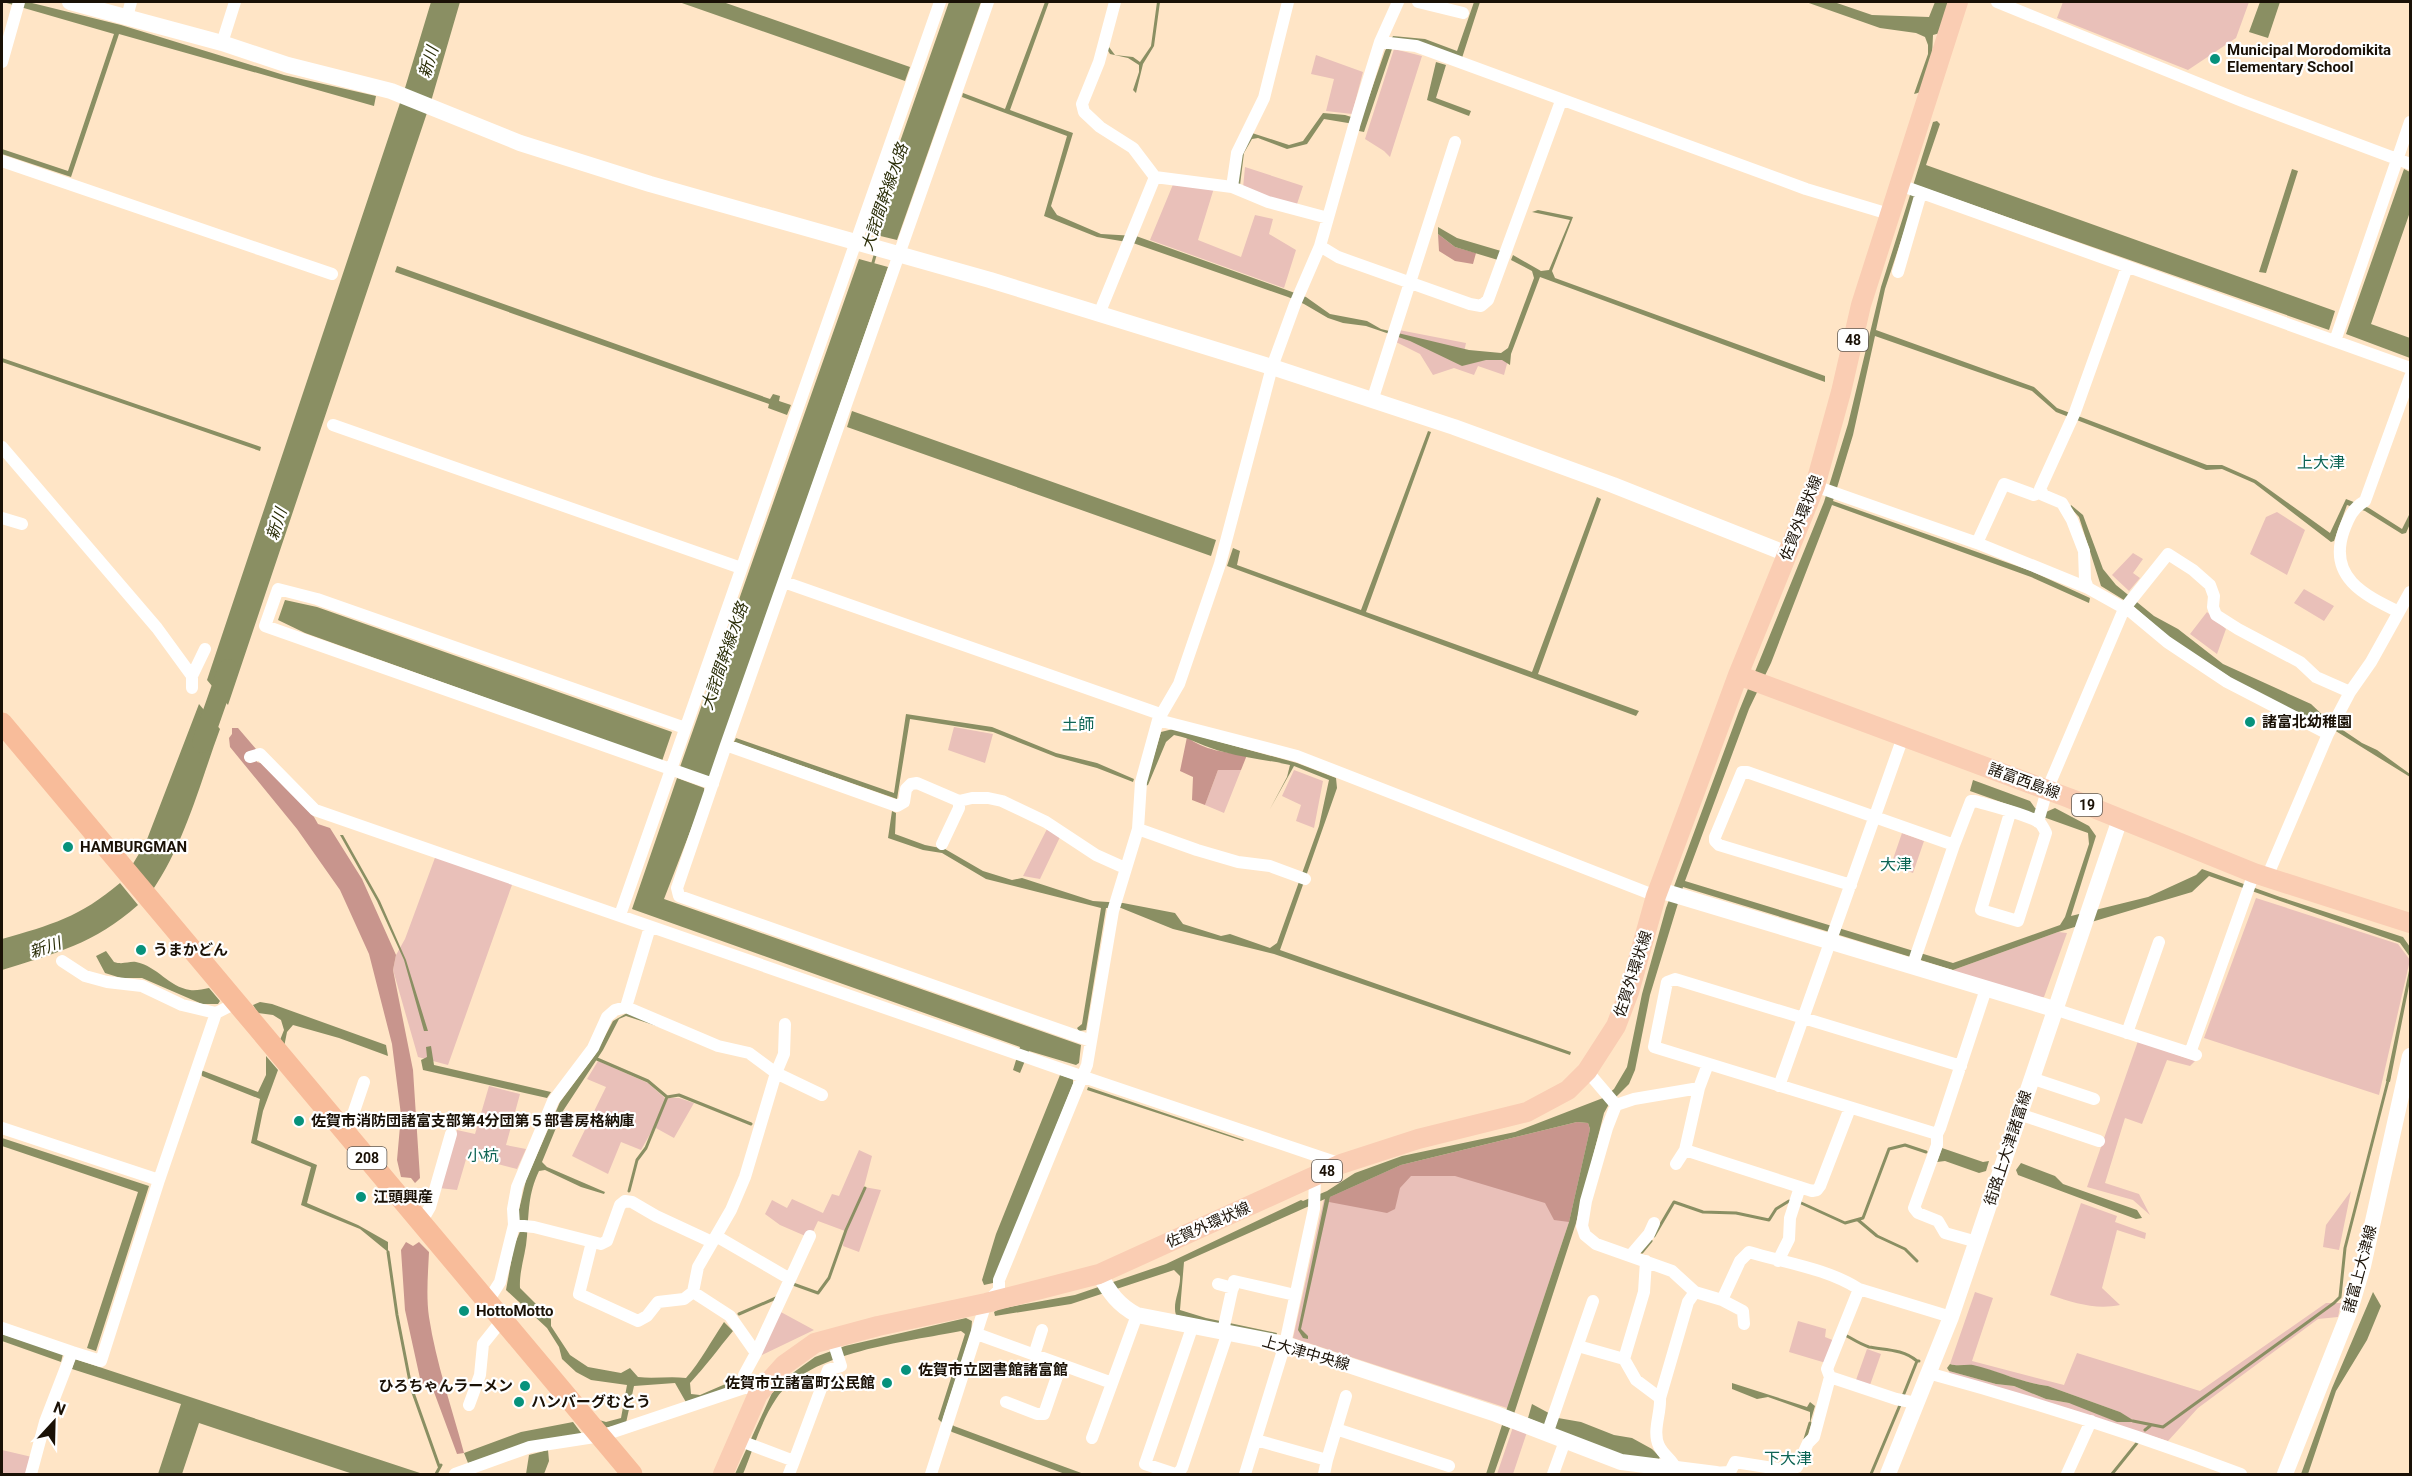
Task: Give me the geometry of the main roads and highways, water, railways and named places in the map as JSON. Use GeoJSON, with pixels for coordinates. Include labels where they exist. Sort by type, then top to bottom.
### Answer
{"type":"FeatureCollection","features":[{"type":"Feature","properties":{"kind":"highway","name":"208"},"geometry":{"type":"LineString","coordinates":[[2,723],[632,1474]]}},
{"type":"Feature","properties":{"kind":"main road","name":"佐賀外環状線"},"geometry":{"type":"LineString","coordinates":[[723,1474],[742,1442],[752,1390],[815,1343],[833,1343],[878,1326],[986,1303],[1105,1284],[1316,1184],[1341,1164],[1418,1139],[1527,1112],[1568,1090],[1587,1071],[1616,1026],[1750,680],[1787,554],[1826,490],[1842,392],[1861,305],[1889,214],[1913,190],[1958,2]]}},
{"type":"Feature","properties":{"kind":"main road","name":"諸富西島線"},"geometry":{"type":"LineString","coordinates":[[1750,680],[1903,738],[2045,798],[2120,819],[2255,882],[2410,923]]}},
{"type":"Feature","properties":{"kind":"water"},"geometry":{"type":"Polygon","coordinates":[[[3,2],[28,2],[121,25],[284,75],[376,96],[374,106],[119,34],[71,177],[2,154],[2,149],[68,171],[114,34],[3,2]]]}},
{"type":"Feature","properties":{"kind":"water"},"geometry":{"type":"Polygon","coordinates":[[[431,2],[460,2],[432,98],[228,705],[207,680],[405,88],[431,2]]]}},
{"type":"Feature","properties":{"kind":"water"},"geometry":{"type":"Polygon","coordinates":[[[679,2],[723,2],[910,67],[905,81],[679,2]]]}},
{"type":"Feature","properties":{"kind":"water"},"geometry":{"type":"Polygon","coordinates":[[[949,2],[981,2],[897,240],[868,233],[949,2]]]}},
{"type":"Feature","properties":{"kind":"water"},"geometry":{"type":"Polygon","coordinates":[[[1045,2],[1049,2],[1010,110],[1073,133],[1051,206],[1057,215],[1101,234],[1136,236],[1306,297],[1330,314],[1367,321],[1381,329],[1469,350],[1501,353],[1508,348],[1534,278],[1532,271],[1511,260],[1513,255],[1541,271],[1549,270],[1570,220],[1532,212],[1538,210],[1573,217],[1552,271],[1555,278],[1825,376],[1825,382],[1540,277],[1511,354],[1510,365],[1502,360],[1486,360],[1462,366],[1410,341],[1366,326],[1343,323],[1328,318],[1288,297],[1133,243],[1097,237],[1044,216],[1067,136],[962,97],[963,93],[1005,109],[1045,2]]]}},
{"type":"Feature","properties":{"kind":"water"},"geometry":{"type":"Polygon","coordinates":[[[1157,2],[1160,2],[1154,46],[1143,64],[1136,93],[1133,90],[1139,65],[1128,58],[1110,54],[1107,49],[1109,47],[1115,55],[1133,57],[1140,62],[1151,46],[1157,2]]]}},
{"type":"Feature","properties":{"kind":"water"},"geometry":{"type":"Polygon","coordinates":[[[1474,2],[1480,2],[1462,58],[1395,40],[1364,132],[1359,131],[1360,125],[1324,119],[1307,144],[1287,149],[1258,138],[1252,139],[1244,153],[1240,185],[1237,185],[1241,152],[1252,133],[1289,145],[1303,141],[1323,113],[1345,115],[1361,120],[1385,51],[1393,36],[1425,39],[1457,51],[1474,2]]]}},
{"type":"Feature","properties":{"kind":"water"},"geometry":{"type":"Polygon","coordinates":[[[1806,2],[1834,2],[1872,15],[1929,17],[1935,2],[1949,2],[1940,33],[1933,35],[1932,56],[1921,92],[1914,94],[1928,54],[1925,37],[1916,33],[1880,28],[1806,2]]]}},
{"type":"Feature","properties":{"kind":"water"},"geometry":{"type":"Polygon","coordinates":[[[2260,2],[2280,2],[2268,38],[2249,32],[2260,2]]]}},
{"type":"Feature","properties":{"kind":"water"},"geometry":{"type":"Polygon","coordinates":[[[1436,62],[1446,65],[1436,98],[1471,111],[1469,116],[1427,100],[1436,62]]]}},
{"type":"Feature","properties":{"kind":"water"},"geometry":{"type":"Polygon","coordinates":[[[1937,121],[1940,124],[1926,165],[2335,311],[2329,330],[1919,186],[1885,289],[1876,330],[2034,387],[2057,408],[2207,465],[2222,465],[2256,480],[2330,533],[2346,499],[2369,508],[2402,529],[2410,513],[2410,524],[2406,533],[2402,534],[2365,511],[2347,505],[2334,541],[2331,542],[2254,483],[2222,469],[2206,470],[2056,412],[2032,391],[1875,336],[1853,435],[1833,501],[2031,571],[2090,598],[2089,603],[2031,577],[1832,505],[1771,663],[1749,709],[1685,881],[1953,963],[2060,925],[2065,917],[2089,844],[2088,833],[1970,791],[1973,780],[2030,801],[2035,808],[2046,812],[2055,808],[2089,826],[2096,836],[2071,916],[2148,897],[2196,875],[2202,869],[2403,937],[2410,947],[2410,957],[2400,943],[2209,876],[2192,892],[2058,932],[1953,970],[1683,887],[1650,995],[1635,1070],[1629,1084],[1609,1104],[1604,1113],[1576,1223],[1514,1414],[1506,1411],[1569,1222],[1590,1129],[1588,1123],[1577,1122],[1401,1165],[1330,1197],[1301,1329],[1308,1339],[1303,1338],[1298,1330],[1325,1199],[1184,1262],[1180,1310],[1277,1333],[1276,1336],[1176,1315],[1175,1306],[1180,1276],[1174,1270],[1071,1304],[995,1316],[994,1312],[999,1309],[1075,1295],[1166,1264],[1301,1200],[1327,1191],[1355,1173],[1402,1156],[1515,1132],[1603,1098],[1614,1089],[1627,1067],[1642,994],[1666,908],[1739,711],[1824,502],[1848,424],[1881,287],[1933,122],[1937,121]]]}},
{"type":"Feature","properties":{"kind":"water"},"geometry":{"type":"Polygon","coordinates":[[[2292,169],[2298,171],[2266,273],[2259,272],[2292,169]]]}},
{"type":"Feature","properties":{"kind":"water"},"geometry":{"type":"Polygon","coordinates":[[[2404,169],[2410,172],[2410,212],[2371,324],[2410,338],[2410,358],[2346,334],[2404,169]]]}},
{"type":"Feature","properties":{"kind":"water"},"geometry":{"type":"Polygon","coordinates":[[[1438,227],[1457,238],[1501,251],[1498,260],[1455,247],[1438,234],[1438,227]]]}},
{"type":"Feature","properties":{"kind":"water"},"geometry":{"type":"Polygon","coordinates":[[[859,259],[888,267],[710,778],[680,767],[859,259]]]}},
{"type":"Feature","properties":{"kind":"water"},"geometry":{"type":"Polygon","coordinates":[[[397,266],[770,399],[773,394],[780,396],[779,401],[791,405],[787,415],[768,408],[769,404],[395,272],[397,266]]]}},
{"type":"Feature","properties":{"kind":"water"},"geometry":{"type":"Polygon","coordinates":[[[2,358],[261,447],[260,451],[2,362],[2,358]]]}},
{"type":"Feature","properties":{"kind":"water"},"geometry":{"type":"Polygon","coordinates":[[[852,411],[1216,540],[1211,556],[847,427],[852,411]]]}},
{"type":"Feature","properties":{"kind":"water"},"geometry":{"type":"Polygon","coordinates":[[[1428,431],[1431,432],[1366,612],[1532,672],[1597,497],[1601,499],[1538,674],[1639,711],[1636,716],[1227,566],[1233,548],[1240,551],[1237,565],[1361,610],[1428,431]]]}},
{"type":"Feature","properties":{"kind":"water"},"geometry":{"type":"Polygon","coordinates":[[[2071,505],[2083,515],[2103,569],[2116,585],[2154,616],[2178,629],[2223,664],[2311,704],[2328,720],[2362,743],[2377,750],[2410,774],[2410,777],[2326,725],[2315,722],[2242,685],[2171,639],[2132,605],[2101,586],[2079,517],[2070,507],[2071,505]]]}},
{"type":"Feature","properties":{"kind":"water"},"geometry":{"type":"Polygon","coordinates":[[[285,600],[317,607],[672,732],[662,761],[305,633],[278,620],[285,600]]]}},
{"type":"Feature","properties":{"kind":"water"},"geometry":{"type":"Polygon","coordinates":[[[199,704],[220,729],[183,833],[152,891],[131,867],[146,842],[199,704]]]}},
{"type":"Feature","properties":{"kind":"water"},"geometry":{"type":"Polygon","coordinates":[[[906,714],[992,727],[1056,753],[1097,763],[1134,779],[1133,782],[1097,768],[1056,757],[993,732],[910,719],[897,799],[734,742],[736,738],[894,793],[906,714]]]}},
{"type":"Feature","properties":{"kind":"water"},"geometry":{"type":"Polygon","coordinates":[[[1173,729],[1297,763],[1336,778],[1337,788],[1280,950],[1571,1052],[1570,1055],[1274,954],[1173,929],[1121,908],[1106,908],[1086,1030],[1079,1031],[1077,1028],[1082,1024],[1101,908],[986,879],[942,853],[923,850],[888,838],[892,811],[896,813],[895,834],[925,845],[945,849],[983,871],[1012,880],[1022,878],[1093,901],[1123,903],[1175,913],[1183,924],[1221,936],[1230,934],[1270,948],[1277,943],[1319,826],[1329,780],[1294,766],[1270,809],[1287,777],[1290,765],[1232,754],[1174,735],[1166,742],[1148,785],[1145,786],[1161,732],[1173,729]]]}},
{"type":"Feature","properties":{"kind":"water"},"geometry":{"type":"Polygon","coordinates":[[[677,778],[704,788],[705,793],[664,899],[1081,1045],[1079,1063],[1076,1065],[1029,1051],[1020,1073],[1013,1070],[1020,1047],[632,909],[677,778]]]}},
{"type":"Feature","properties":{"kind":"water"},"geometry":{"type":"Polygon","coordinates":[[[340,835],[343,835],[380,901],[406,960],[428,1031],[424,1031],[404,960],[377,901],[340,835]]]}},
{"type":"Feature","properties":{"kind":"water"},"geometry":{"type":"Polygon","coordinates":[[[120,883],[138,905],[122,918],[74,946],[2,970],[2,939],[78,912],[120,883]]]}},
{"type":"Feature","properties":{"kind":"water"},"geometry":{"type":"Polygon","coordinates":[[[106,951],[114,962],[143,964],[183,988],[195,990],[209,988],[220,1001],[218,1004],[202,1004],[142,978],[121,978],[105,973],[96,956],[106,951]]]}},
{"type":"Feature","properties":{"kind":"water"},"geometry":{"type":"Polygon","coordinates":[[[2410,966],[2410,981],[2390,1082],[2386,1081],[2410,966]]]}},
{"type":"Feature","properties":{"kind":"water"},"geometry":{"type":"Polygon","coordinates":[[[260,1002],[272,1004],[386,1045],[388,1056],[339,1038],[293,1025],[287,1032],[284,1047],[280,1040],[284,1030],[281,1020],[273,1015],[258,1013],[253,1005],[260,1002]]]}},
{"type":"Feature","properties":{"kind":"water"},"geometry":{"type":"Polygon","coordinates":[[[627,1013],[669,1030],[626,1016],[619,1019],[603,1050],[563,1111],[542,1162],[547,1167],[605,1192],[604,1194],[581,1187],[545,1170],[539,1171],[530,1203],[520,1288],[551,1319],[551,1326],[570,1355],[588,1367],[621,1373],[630,1368],[638,1377],[686,1378],[724,1322],[733,1331],[690,1383],[691,1394],[700,1395],[730,1382],[725,1391],[687,1404],[675,1383],[634,1386],[626,1423],[605,1428],[599,1420],[606,1422],[621,1418],[627,1385],[591,1380],[576,1372],[562,1359],[559,1347],[547,1328],[506,1290],[514,1246],[521,1229],[518,1214],[526,1180],[560,1102],[595,1055],[613,1021],[627,1013]]]}},
{"type":"Feature","properties":{"kind":"water"},"geometry":{"type":"Polygon","coordinates":[[[431,1046],[434,1065],[551,1092],[547,1098],[423,1070],[421,1060],[427,1057],[426,1047],[431,1046]]]}},
{"type":"Feature","properties":{"kind":"water"},"geometry":{"type":"Polygon","coordinates":[[[266,1056],[278,1070],[263,1111],[257,1140],[317,1165],[307,1203],[358,1225],[388,1242],[388,1252],[360,1229],[301,1205],[311,1167],[251,1143],[260,1099],[202,1076],[201,1070],[258,1092],[266,1075],[266,1056]]]}},
{"type":"Feature","properties":{"kind":"water"},"geometry":{"type":"Polygon","coordinates":[[[1060,1075],[1073,1079],[1073,1084],[993,1283],[984,1285],[982,1280],[996,1234],[1060,1075]]]}},
{"type":"Feature","properties":{"kind":"water"},"geometry":{"type":"Polygon","coordinates":[[[1088,1087],[1244,1140],[1087,1090],[1088,1087]]]}},
{"type":"Feature","properties":{"kind":"water"},"geometry":{"type":"Polygon","coordinates":[[[2,1138],[149,1186],[96,1351],[87,1348],[138,1192],[2,1146],[2,1138]]]}},
{"type":"Feature","properties":{"kind":"water"},"geometry":{"type":"Polygon","coordinates":[[[1942,1148],[1983,1162],[1989,1161],[1986,1171],[1979,1173],[1945,1161],[1937,1162],[1942,1148]]]}},
{"type":"Feature","properties":{"kind":"water"},"geometry":{"type":"Polygon","coordinates":[[[2021,1163],[2055,1176],[2063,1184],[2137,1210],[2142,1218],[2136,1219],[2018,1175],[2016,1170],[2021,1163]]]}},
{"type":"Feature","properties":{"kind":"water"},"geometry":{"type":"Polygon","coordinates":[[[2373,1292],[2381,1306],[2367,1340],[2336,1391],[2308,1474],[2301,1474],[2332,1388],[2373,1292]]]}},
{"type":"Feature","properties":{"kind":"water"},"geometry":{"type":"Polygon","coordinates":[[[966,1318],[972,1321],[971,1332],[943,1418],[954,1426],[1084,1474],[1065,1474],[952,1432],[938,1419],[965,1334],[961,1331],[861,1351],[811,1370],[791,1383],[776,1399],[762,1426],[743,1474],[735,1474],[772,1393],[790,1375],[815,1357],[845,1346],[966,1318]]]}},
{"type":"Feature","properties":{"kind":"water"},"geometry":{"type":"Polygon","coordinates":[[[2,1334],[63,1354],[61,1362],[2,1341],[2,1334]]]}},
{"type":"Feature","properties":{"kind":"water"},"geometry":{"type":"Polygon","coordinates":[[[75,1359],[423,1474],[353,1474],[199,1423],[182,1474],[158,1474],[181,1404],[72,1369],[75,1359]]]}},
{"type":"Feature","properties":{"kind":"water"},"geometry":{"type":"Polygon","coordinates":[[[1950,1364],[1973,1365],[2048,1386],[2120,1412],[2136,1422],[2117,1422],[2069,1403],[2046,1399],[2014,1386],[1996,1384],[1949,1371],[1947,1368],[1950,1364]]]}},
{"type":"Feature","properties":{"kind":"water"},"geometry":{"type":"Polygon","coordinates":[[[1732,1383],[1807,1407],[1810,1402],[1815,1406],[1810,1423],[1810,1412],[1768,1397],[1757,1399],[1732,1389],[1732,1383]]]}},
{"type":"Feature","properties":{"kind":"water"},"geometry":{"type":"Polygon","coordinates":[[[1532,1404],[1558,1418],[1581,1422],[1614,1435],[1632,1438],[1652,1449],[1660,1457],[1659,1459],[1620,1456],[1528,1418],[1532,1404]]]}},
{"type":"Feature","properties":{"kind":"water"},"geometry":{"type":"Polygon","coordinates":[[[573,1422],[582,1434],[468,1463],[464,1453],[521,1432],[573,1422]]]}},
{"type":"Feature","properties":{"kind":"water"},"geometry":{"type":"Polygon","coordinates":[[[1502,1425],[1510,1428],[1494,1474],[1486,1474],[1502,1425]]]}},
{"type":"Feature","properties":{"kind":"water"},"geometry":{"type":"Polygon","coordinates":[[[548,1450],[549,1461],[544,1474],[526,1474],[529,1455],[548,1450]]]}},
{"type":"Feature","properties":{"kind":"waterway","name":"大詫間幹線水路"},"geometry":{"type":"LineString","coordinates":[[872,266],[876,252]]}},
{"type":"Feature","properties":{"kind":"waterway","name":"新川"},"geometry":{"type":"LineString","coordinates":[[202,743],[228,669]]}},
{"type":"Feature","properties":{"kind":"waterway"},"geometry":{"type":"LineString","coordinates":[[597,1059],[648,1081],[667,1097],[679,1095],[751,1124]]}},
{"type":"Feature","properties":{"kind":"waterway"},"geometry":{"type":"LineString","coordinates":[[2133,1421],[2163,1427],[2340,1297],[2345,1248],[2389,1077]]}},
{"type":"Feature","properties":{"kind":"waterway"},"geometry":{"type":"LineString","coordinates":[[629,1191],[637,1160],[646,1148],[667,1097]]}},
{"type":"Feature","properties":{"kind":"waterway"},"geometry":{"type":"LineString","coordinates":[[1799,1202],[1845,1223],[1863,1218],[1889,1149],[1905,1145],[1926,1152]]}},
{"type":"Feature","properties":{"kind":"waterway"},"geometry":{"type":"LineString","coordinates":[[793,1284],[818,1293],[829,1278],[846,1230],[865,1188]]}},
{"type":"Feature","properties":{"kind":"waterway"},"geometry":{"type":"LineString","coordinates":[[1654,1236],[1674,1202],[1703,1212],[1736,1213],[1769,1220],[1776,1209],[1789,1201]]}},
{"type":"Feature","properties":{"kind":"waterway"},"geometry":{"type":"LineString","coordinates":[[1858,1220],[1877,1236],[1905,1249],[1917,1261]]}},
{"type":"Feature","properties":{"kind":"waterway"},"geometry":{"type":"LineString","coordinates":[[1642,1252],[1651,1241]]}},
{"type":"Feature","properties":{"kind":"waterway"},"geometry":{"type":"LineString","coordinates":[[388,1252],[411,1387],[439,1466]]}},
{"type":"Feature","properties":{"kind":"waterway"},"geometry":{"type":"LineString","coordinates":[[739,1314],[776,1298]]}},
{"type":"Feature","properties":{"kind":"waterway"},"geometry":{"type":"LineString","coordinates":[[1847,1336],[1866,1346],[1900,1352],[1917,1361]]}},
{"type":"Feature","properties":{"kind":"waterway"},"geometry":{"type":"LineString","coordinates":[[1903,1396],[1917,1361],[1919,1361]]}},
{"type":"Feature","properties":{"kind":"waterway"},"geometry":{"type":"LineString","coordinates":[[1871,1474],[1900,1405]]}},
{"type":"Feature","properties":{"kind":"waterway"},"geometry":{"type":"LineString","coordinates":[[1805,1439],[1810,1423]]}},
{"type":"Feature","properties":{"kind":"waterway"},"geometry":{"type":"LineString","coordinates":[[2145,1430],[2150,1426]]}},
{"type":"Feature","properties":{"kind":"waterway"},"geometry":{"type":"LineString","coordinates":[[2112,1474],[2137,1443]]}},
{"type":"Feature","properties":{"kind":"waterway"},"geometry":{"type":"LineString","coordinates":[[436,1474],[441,1465]]}},
{"type":"Feature","properties":{"kind":"place","name":"Municipal Morodomikita Elementary School"},"geometry":{"type":"Point","coordinates":[2215,59]}},
{"type":"Feature","properties":{"kind":"place","name":"諸富北幼稚園"},"geometry":{"type":"Point","coordinates":[2250,722]}},
{"type":"Feature","properties":{"kind":"place","name":"HAMBURGMAN"},"geometry":{"type":"Point","coordinates":[68,847]}},
{"type":"Feature","properties":{"kind":"place","name":"うまかどん"},"geometry":{"type":"Point","coordinates":[141,950]}},
{"type":"Feature","properties":{"kind":"place","name":"佐賀市消防団諸富支部第4分団第５部書房格納庫"},"geometry":{"type":"Point","coordinates":[299,1121]}},
{"type":"Feature","properties":{"kind":"place","name":"江頭興産"},"geometry":{"type":"Point","coordinates":[361,1197]}},
{"type":"Feature","properties":{"kind":"place","name":"HottoMotto"},"geometry":{"type":"Point","coordinates":[464,1311]}},
{"type":"Feature","properties":{"kind":"place","name":"佐賀市立図書館諸富館"},"geometry":{"type":"Point","coordinates":[906,1370]}},
{"type":"Feature","properties":{"kind":"place","name":"佐賀市立諸富町公民館"},"geometry":{"type":"Point","coordinates":[887,1383]}},
{"type":"Feature","properties":{"kind":"place","name":"ひろちゃんラーメン"},"geometry":{"type":"Point","coordinates":[525,1386]}},
{"type":"Feature","properties":{"kind":"place","name":"ハンバーグむとう"},"geometry":{"type":"Point","coordinates":[519,1402]}},
{"type":"Feature","properties":{"kind":"district","name":"上大津"},"geometry":{"type":"Point","coordinates":[2321,462]}},
{"type":"Feature","properties":{"kind":"district","name":"土師"},"geometry":{"type":"Point","coordinates":[1078,724]}},
{"type":"Feature","properties":{"kind":"district","name":"大津"},"geometry":{"type":"Point","coordinates":[1896,864]}},
{"type":"Feature","properties":{"kind":"district","name":"小杭"},"geometry":{"type":"Point","coordinates":[483,1155]}},
{"type":"Feature","properties":{"kind":"district","name":"下大津"},"geometry":{"type":"Point","coordinates":[1788,1458]}}]}
